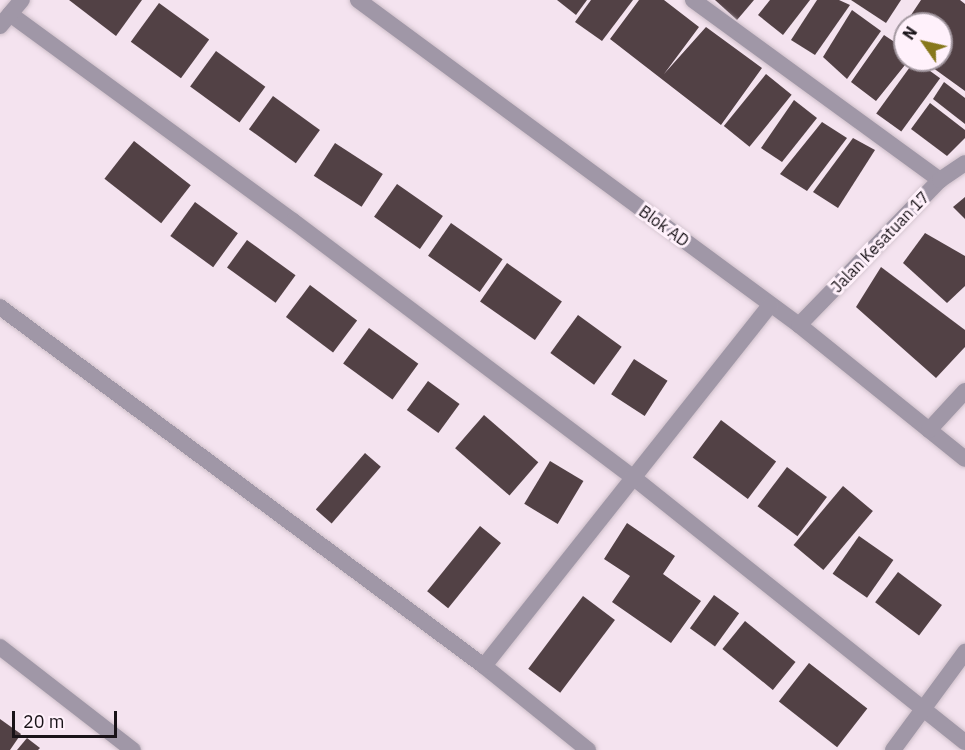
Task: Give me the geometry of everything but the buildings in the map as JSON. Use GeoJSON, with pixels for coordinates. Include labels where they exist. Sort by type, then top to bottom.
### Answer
{"type":"FeatureCollection","features":[{"type":"Feature","properties":{"kind":"street"},"geometry":{"type":"LineString","coordinates":[[22,0],[5,20],[303,228],[634,478],[965,742]]}},
{"type":"Feature","properties":{"kind":"street","name":"Blok AD"},"geometry":{"type":"LineString","coordinates":[[358,0],[799,325],[965,459]]}},
{"type":"Feature","properties":{"kind":"street"},"geometry":{"type":"LineString","coordinates":[[693,0],[940,180]]}},
{"type":"Feature","properties":{"kind":"street","name":"Jalan Kesatuan 17"},"geometry":{"type":"LineString","coordinates":[[799,325],[940,180],[965,163]]}},
{"type":"Feature","properties":{"kind":"street"},"geometry":{"type":"LineString","coordinates":[[484,666],[770,305]]}},
{"type":"Feature","properties":{"kind":"street"},"geometry":{"type":"LineString","coordinates":[[0,307],[484,666],[588,750]]}},
{"type":"Feature","properties":{"kind":"street"},"geometry":{"type":"LineString","coordinates":[[929,430],[965,391]]}},
{"type":"Feature","properties":{"kind":"street"},"geometry":{"type":"LineString","coordinates":[[0,647],[134,750]]}},
{"type":"Feature","properties":{"kind":"street"},"geometry":{"type":"LineString","coordinates":[[893,750],[965,652]]}}]}
